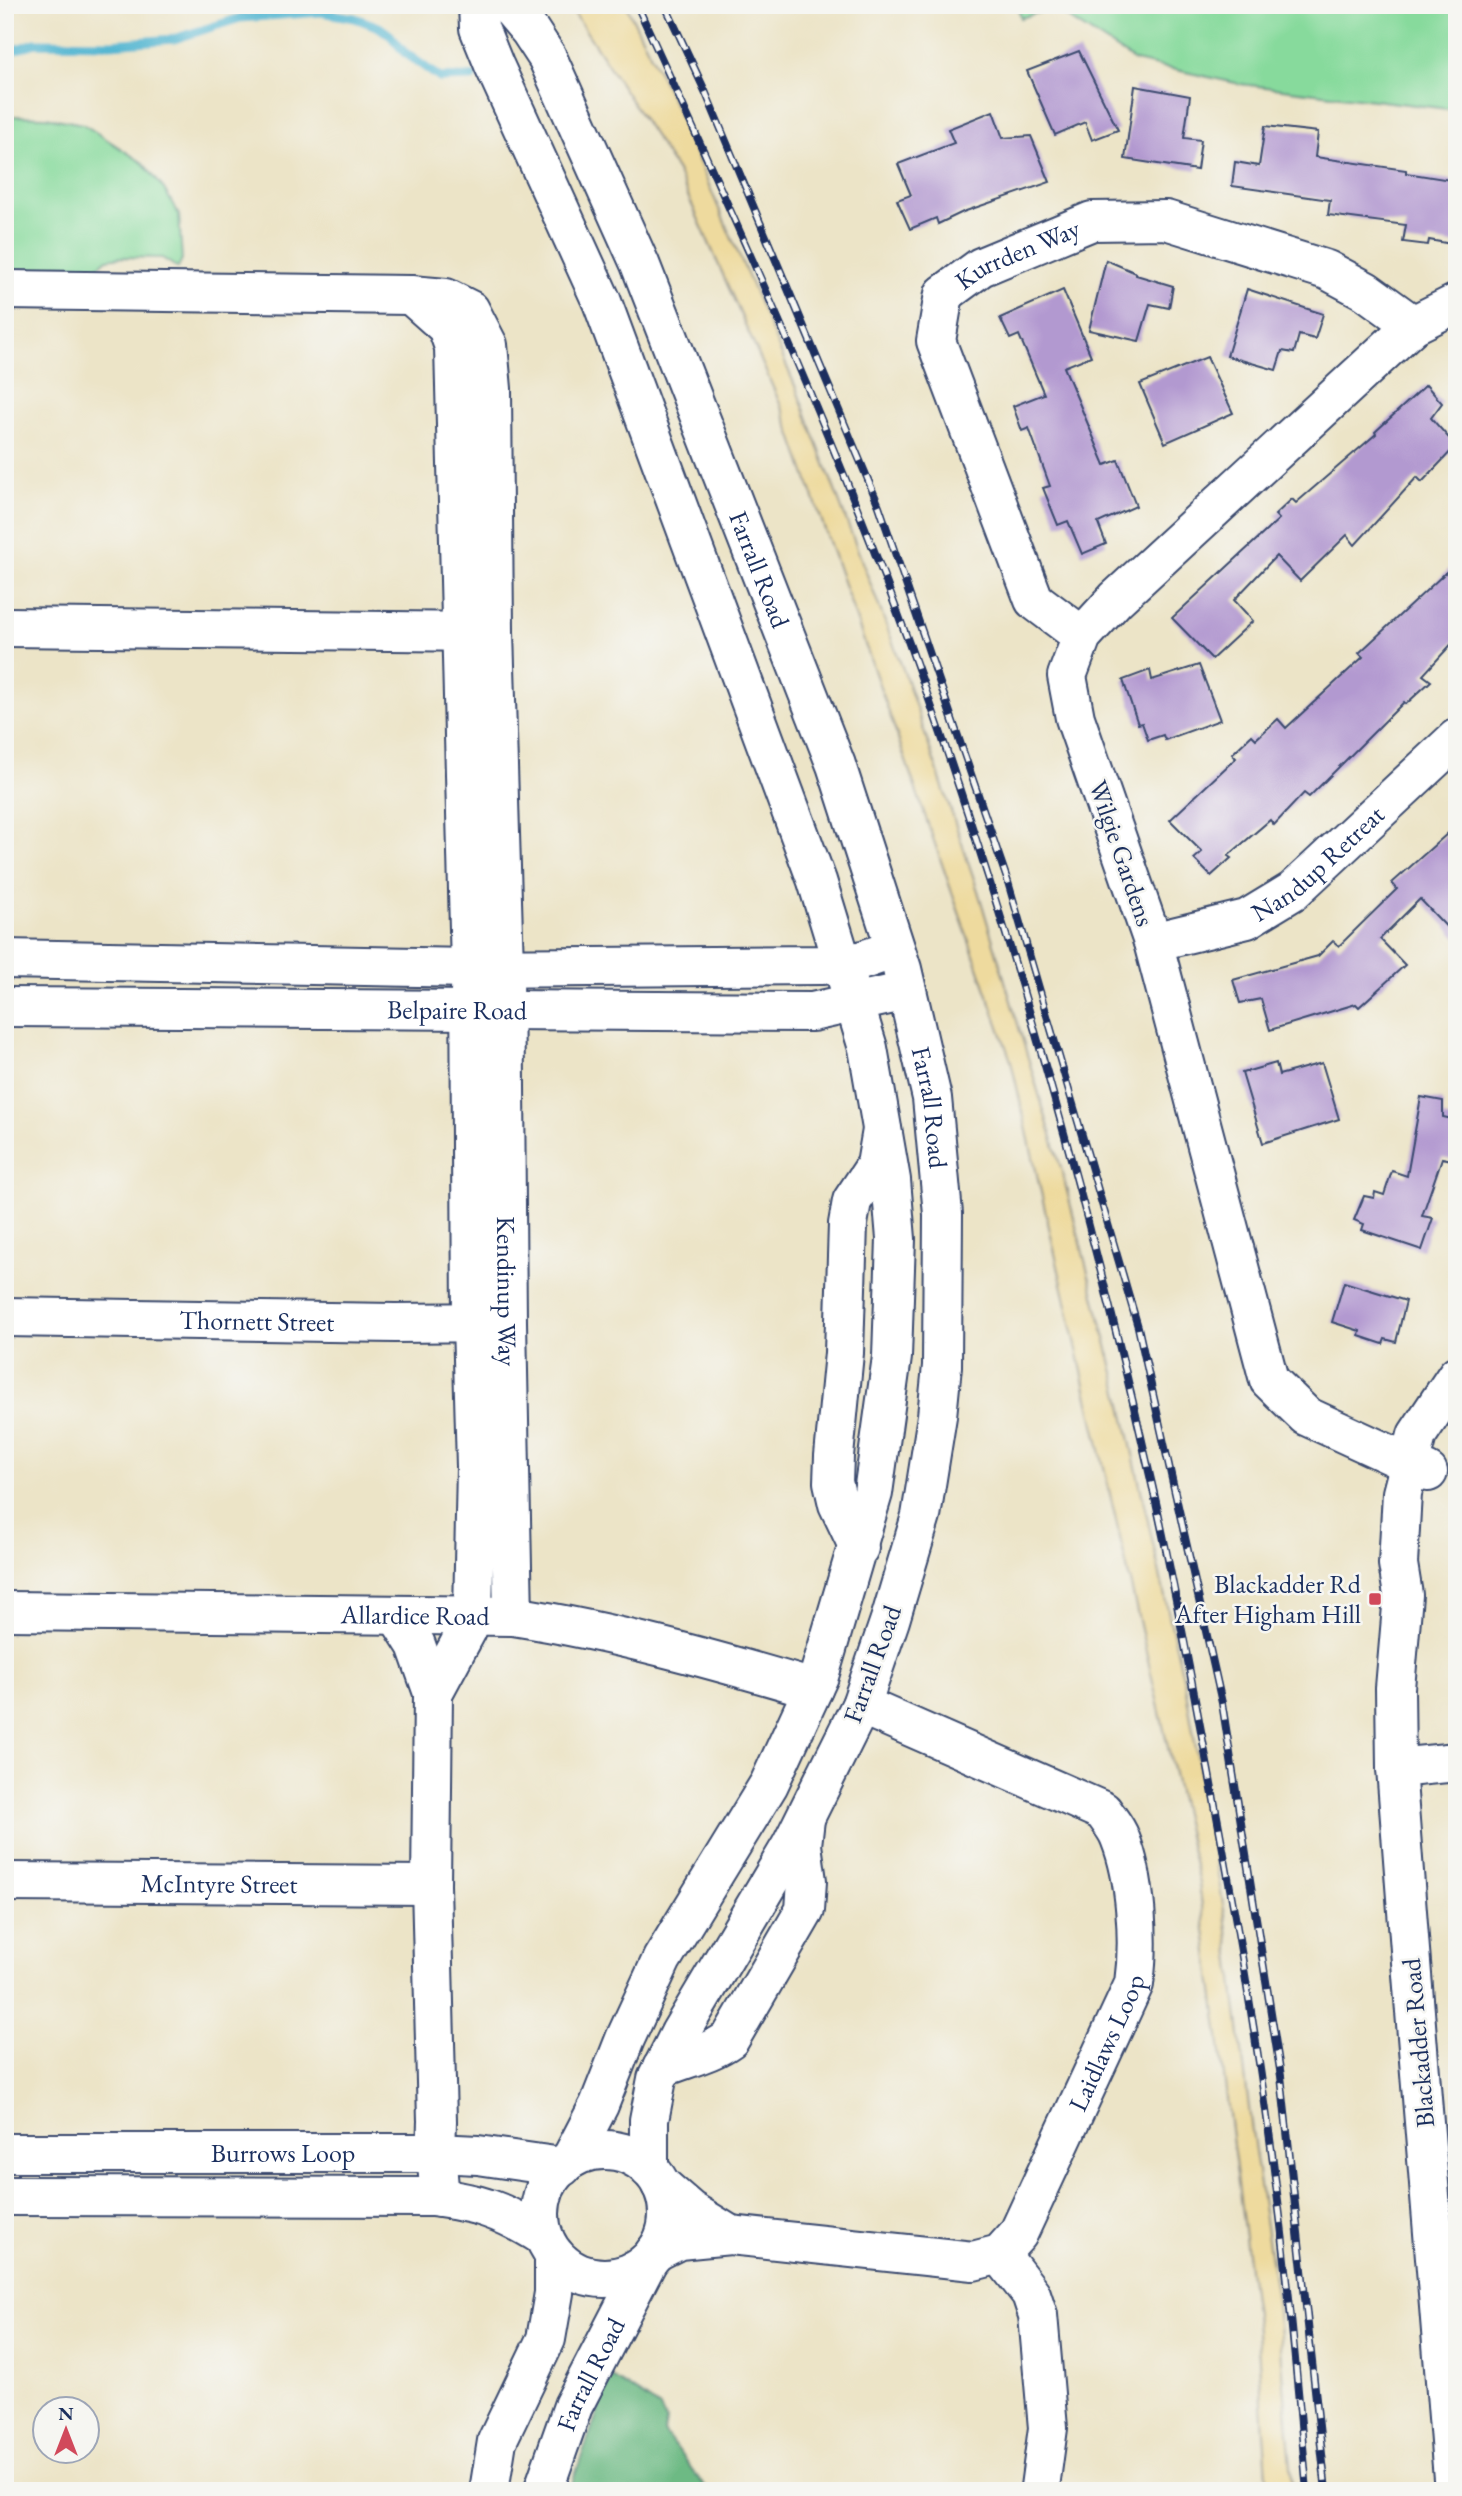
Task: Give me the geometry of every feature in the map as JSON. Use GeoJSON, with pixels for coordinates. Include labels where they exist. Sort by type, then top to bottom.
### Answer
{"type":"FeatureCollection","features":[{"type":"Feature","properties":{"kind":"street","name":"Farrall Road"},"geometry":{"type":"LineString","coordinates":[[478,5],[480,28],[494,65],[602,302],[817,881],[868,1048],[891,1180],[896,1239],[892,1357],[873,1493],[859,1548],[813,1689],[769,1784],[662,1959],[625,2039],[599,2105],[566,2163]]}},
{"type":"Feature","properties":{"kind":"street","name":"Farrall Road"},"geometry":{"type":"LineString","coordinates":[[509,5],[547,57],[640,264],[836,765],[907,991],[932,1098],[943,1214],[942,1366],[937,1416],[920,1516],[890,1620],[862,1705],[784,1857],[680,2033],[657,2079],[649,2120],[655,2177]]}},
{"type":"Feature","properties":{"kind":"street","name":"Kurrden Way"},"geometry":{"type":"LineString","coordinates":[[1082,636],[1034,600],[936,341],[944,294],[981,267],[1092,221],[1166,220],[1327,270],[1366,291],[1413,325]]}},
{"type":"Feature","properties":{"kind":"street","name":"Kendinup Way"},"geometry":{"type":"LineString","coordinates":[[5,290],[411,295],[446,298],[470,310],[488,345],[492,389],[477,632],[487,967],[489,1322],[493,1467],[513,1616]]}},
{"type":"Feature","properties":{"kind":"street","name":"Wilgie Gardens"},"geometry":{"type":"LineString","coordinates":[[1419,1469],[1306,1416],[1269,1380],[1153,942],[1075,718],[1067,676],[1082,636],[1116,599],[1413,325],[1457,303]]}},
{"type":"Feature","properties":{"kind":"street","name":"Farrall Road"},"geometry":{"type":"LineString","coordinates":[[697,411],[684,412],[677,417],[673,423],[674,439],[726,582],[727,639]]}},
{"type":"Feature","properties":{"kind":"street"},"geometry":{"type":"LineString","coordinates":[[5,627],[477,632]]}},
{"type":"Feature","properties":{"kind":"street","name":"Nandup Retreat"},"geometry":{"type":"LineString","coordinates":[[1153,942],[1247,919],[1293,891],[1457,738]]}},
{"type":"Feature","properties":{"kind":"street","name":"Belpaire Road"},"geometry":{"type":"LineString","coordinates":[[5,960],[487,967],[821,965],[860,961],[895,949]]}},
{"type":"Feature","properties":{"kind":"street","name":"Belpaire Road"},"geometry":{"type":"LineString","coordinates":[[5,1007],[812,1012],[907,991]]}},
{"type":"Feature","properties":{"kind":"street","name":"Thornett Street"},"geometry":{"type":"LineString","coordinates":[[5,1317],[489,1322]]}},
{"type":"Feature","properties":{"kind":"street","name":"Blackadder Road"},"geometry":{"type":"LineString","coordinates":[[1454,2491],[1442,2157],[1396,1768],[1395,1688],[1403,1595],[1418,1567],[1423,1540],[1424,1498],[1417,1435],[1457,1375]]}},
{"type":"Feature","properties":{"kind":"street","name":"Blackadder Road"},"geometry":{"type":"LineString","coordinates":[[1419,1469],[1457,1411]]}},
{"type":"Feature","properties":{"kind":"street","name":"Kendinup Way"},"geometry":{"type":"LineString","coordinates":[[473,1614],[493,1467]]}},
{"type":"Feature","properties":{"kind":"street","name":"Allardice Road"},"geometry":{"type":"LineString","coordinates":[[5,1611],[513,1616],[567,1624],[731,1665],[813,1689]]}},
{"type":"Feature","properties":{"kind":"street"},"geometry":{"type":"LineString","coordinates":[[433,1693],[473,1614]]}},
{"type":"Feature","properties":{"kind":"street"},"geometry":{"type":"LineString","coordinates":[[397,1615],[416,1645],[433,1693],[431,1885],[438,2121],[436,2153],[440,2198]]}},
{"type":"Feature","properties":{"kind":"street","name":"Laidlaws Loop"},"geometry":{"type":"LineString","coordinates":[[862,1705],[1103,1811],[1119,1835],[1130,1866],[1138,1955],[1134,1984],[1018,2234],[1000,2254]]}},
{"type":"Feature","properties":{"kind":"street"},"geometry":{"type":"LineString","coordinates":[[1396,1768],[1457,1762]]}},
{"type":"Feature","properties":{"kind":"street","name":"McIntyre Street"},"geometry":{"type":"LineString","coordinates":[[5,1882],[431,1885]]}},
{"type":"Feature","properties":{"kind":"street"},"geometry":{"type":"LineString","coordinates":[[489,2491],[497,2441],[546,2339],[554,2293],[548,2245],[539,2214],[543,2192],[554,2173],[566,2163],[591,2151],[613,2151],[633,2157],[691,2211],[730,2235]]}},
{"type":"Feature","properties":{"kind":"street","name":"Burrows Loop"},"geometry":{"type":"LineString","coordinates":[[5,2153],[436,2153],[566,2163]]}},
{"type":"Feature","properties":{"kind":"street"},"geometry":{"type":"LineString","coordinates":[[66,2153],[66,2196]]}},
{"type":"Feature","properties":{"kind":"street"},"geometry":{"type":"LineString","coordinates":[[222,2153],[225,2196]]}},
{"type":"Feature","properties":{"kind":"street"},"geometry":{"type":"LineString","coordinates":[[652,2257],[661,2245],[667,2225],[667,2205],[655,2177]]}},
{"type":"Feature","properties":{"kind":"street","name":"Burrows Loop"},"geometry":{"type":"LineString","coordinates":[[5,2196],[440,2198],[476,2203],[509,2215],[548,2245]]}},
{"type":"Feature","properties":{"kind":"street"},"geometry":{"type":"LineString","coordinates":[[548,2245],[570,2269],[590,2277],[611,2278],[631,2273],[679,2240],[730,2235],[973,2261],[1000,2254],[1031,2294],[1038,2315],[1048,2428],[1040,2487]]}},
{"type":"Feature","properties":{"kind":"street","name":"Farrall Road"},"geometry":{"type":"LineString","coordinates":[[543,2491],[573,2406],[652,2257]]}},
{"type":"Feature","properties":{"kind":"green space"},"geometry":{"type":"Polygon","coordinates":[[[1017,5],[1457,5],[1457,110],[1240,84],[1135,61],[1053,8],[1021,18],[1017,5]]]}},
{"type":"Feature","properties":{"kind":"green space"},"geometry":{"type":"Polygon","coordinates":[[[5,117],[46,117],[83,124],[143,163],[164,189],[179,215],[182,260],[178,268],[162,258],[122,257],[107,259],[94,270],[5,270],[5,117]]]}},
{"type":"Feature","properties":{"kind":"green space"},"geometry":{"type":"Polygon","coordinates":[[[611,2376],[660,2408],[666,2421],[664,2432],[708,2491],[569,2491],[611,2376]]]}},
{"type":"Feature","properties":{"kind":"sand"},"geometry":{"type":"Polygon","coordinates":[[[569,5],[626,5],[671,97],[796,388],[904,672],[978,891],[1061,1168],[1119,1392],[1186,1691],[1225,1915],[1251,2124],[1277,2301],[1293,2491],[1268,2491],[1257,2330],[1199,1883],[1011,1061],[783,410],[677,171],[569,5]]]}},
{"type":"Feature","properties":{"kind":"building"},"geometry":{"type":"Polygon","coordinates":[[[1079,51],[1118,130],[1092,140],[1085,122],[1055,135],[1027,71],[1079,51]]]}},
{"type":"Feature","properties":{"kind":"building"},"geometry":{"type":"Polygon","coordinates":[[[1135,86],[1190,96],[1184,138],[1201,140],[1197,170],[1125,159],[1135,86]]]}},
{"type":"Feature","properties":{"kind":"building"},"geometry":{"type":"Polygon","coordinates":[[[993,111],[1003,138],[1031,136],[1050,182],[963,212],[938,224],[936,218],[910,229],[897,200],[911,195],[898,164],[954,143],[948,129],[993,111]]]}},
{"type":"Feature","properties":{"kind":"building"},"geometry":{"type":"Polygon","coordinates":[[[1265,126],[1318,132],[1315,157],[1406,170],[1406,173],[1457,181],[1457,245],[1429,240],[1428,245],[1403,242],[1406,225],[1328,215],[1330,200],[1232,186],[1235,162],[1259,166],[1265,126]]]}},
{"type":"Feature","properties":{"kind":"building"},"geometry":{"type":"Polygon","coordinates":[[[1106,260],[1136,275],[1173,286],[1169,308],[1150,304],[1139,341],[1089,330],[1106,260]]]}},
{"type":"Feature","properties":{"kind":"building"},"geometry":{"type":"Polygon","coordinates":[[[1247,289],[1323,314],[1315,339],[1299,335],[1294,353],[1282,351],[1276,370],[1227,356],[1247,289]]]}},
{"type":"Feature","properties":{"kind":"building"},"geometry":{"type":"Polygon","coordinates":[[[1063,290],[1091,356],[1064,367],[1105,465],[1118,460],[1136,506],[1098,523],[1106,544],[1082,554],[1068,521],[1058,525],[1043,488],[1050,486],[1029,428],[1022,431],[1013,406],[1044,394],[1019,335],[1010,339],[1000,318],[1063,290]]]}},
{"type":"Feature","properties":{"kind":"building"},"geometry":{"type":"Polygon","coordinates":[[[1207,357],[1233,413],[1165,443],[1140,384],[1207,357]]]}},
{"type":"Feature","properties":{"kind":"building"},"geometry":{"type":"Polygon","coordinates":[[[1426,385],[1442,403],[1431,418],[1456,446],[1422,482],[1417,477],[1355,545],[1347,535],[1300,581],[1276,556],[1234,600],[1253,621],[1212,659],[1172,618],[1279,519],[1275,515],[1292,499],[1296,503],[1376,434],[1375,432],[1426,385]]]}},
{"type":"Feature","properties":{"kind":"building"},"geometry":{"type":"Polygon","coordinates":[[[1457,562],[1457,638],[1423,675],[1431,681],[1406,704],[1404,702],[1309,797],[1304,793],[1274,825],[1270,820],[1228,856],[1231,858],[1211,876],[1194,859],[1202,852],[1170,820],[1236,758],[1232,754],[1252,735],[1256,739],[1278,719],[1286,728],[1363,657],[1359,653],[1457,562]]]}},
{"type":"Feature","properties":{"kind":"building"},"geometry":{"type":"Polygon","coordinates":[[[1199,665],[1220,720],[1165,740],[1163,735],[1148,740],[1142,723],[1138,724],[1123,680],[1150,670],[1152,680],[1199,665]]]}},
{"type":"Feature","properties":{"kind":"building"},"geometry":{"type":"Polygon","coordinates":[[[1457,825],[1457,938],[1420,899],[1380,939],[1405,965],[1359,1007],[1356,1004],[1270,1030],[1261,999],[1240,1003],[1233,980],[1318,956],[1333,941],[1339,946],[1397,889],[1392,883],[1457,825]]]}},
{"type":"Feature","properties":{"kind":"building"},"geometry":{"type":"Polygon","coordinates":[[[1276,1063],[1279,1075],[1322,1063],[1339,1119],[1263,1143],[1242,1073],[1276,1063]]]}},
{"type":"Feature","properties":{"kind":"building"},"geometry":{"type":"Polygon","coordinates":[[[1421,1097],[1443,1101],[1443,1117],[1457,1120],[1457,1161],[1442,1158],[1422,1216],[1433,1218],[1422,1250],[1362,1230],[1364,1224],[1354,1220],[1364,1196],[1374,1198],[1375,1192],[1384,1195],[1392,1171],[1407,1176],[1421,1097]]]}},
{"type":"Feature","properties":{"kind":"building"},"geometry":{"type":"Polygon","coordinates":[[[1344,1282],[1406,1301],[1396,1342],[1385,1339],[1383,1344],[1359,1336],[1360,1331],[1332,1322],[1344,1282]]]}},
{"type":"Feature","properties":{"kind":"waterway"},"geometry":{"type":"LineString","coordinates":[[5,53],[35,43],[111,44],[174,39],[240,18],[321,12],[355,18],[379,27],[390,35],[404,52],[440,78],[472,77]]}},
{"type":"Feature","properties":{"kind":"railway"},"geometry":{"type":"LineString","coordinates":[[637,5],[789,344],[893,601],[959,787],[1051,1085],[1105,1286],[1160,1519],[1233,1904],[1277,2193],[1307,2491]]}},
{"type":"Feature","properties":{"kind":"railway"},"geometry":{"type":"LineString","coordinates":[[665,5],[705,91],[879,506],[1008,882],[1138,1327],[1222,1703],[1281,2076],[1326,2491]]}},
{"type":"Feature","properties":{"kind":"place","name":"Blackadder Rd After Higham Hill"},"geometry":{"type":"Point","coordinates":[1375,1599]}}]}
